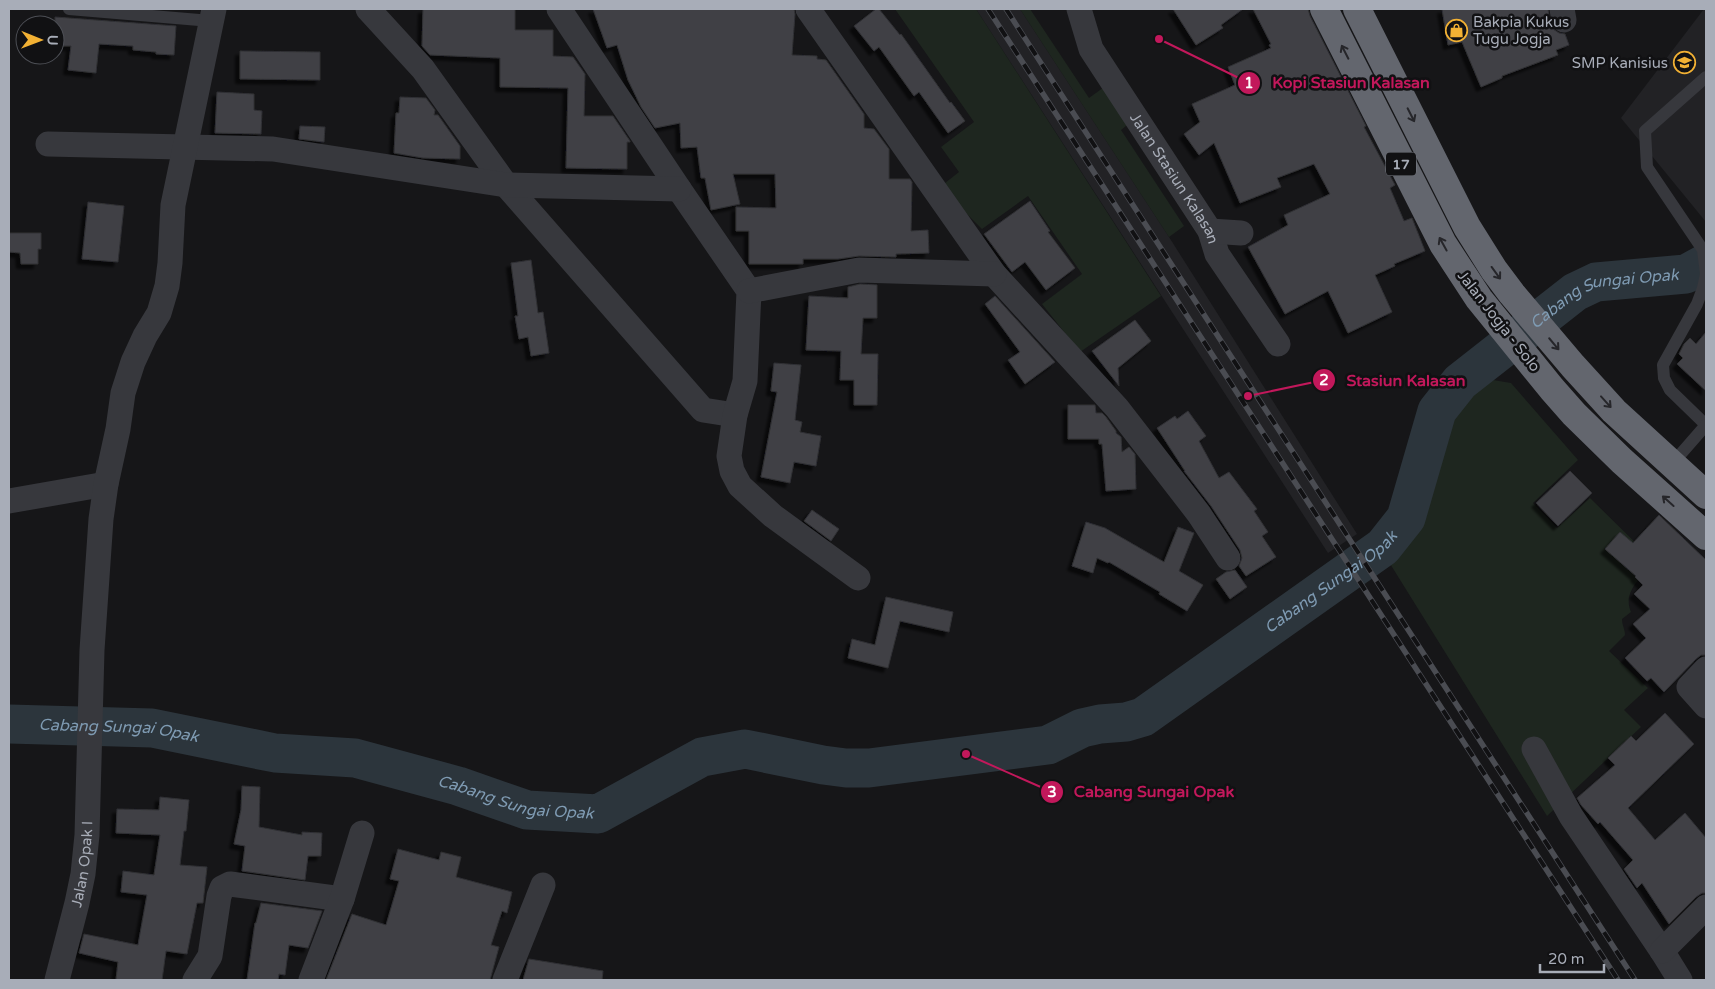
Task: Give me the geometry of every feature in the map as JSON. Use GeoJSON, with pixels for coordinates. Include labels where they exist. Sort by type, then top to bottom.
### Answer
{"type":"FeatureCollection","features":[{"type":"Feature","properties":{"kind":"highway","name":"Jalan Jogja - Solo"},"geometry":{"type":"LineString","coordinates":[[1324,9],[1443,244],[1489,313],[1574,414],[1622,461],[1705,533]]}},
{"type":"Feature","properties":{"kind":"highway","name":"Jalan Jogja - Solo"},"geometry":{"type":"LineString","coordinates":[[1357,9],[1467,227],[1512,294],[1573,366],[1626,423],[1706,495]]}},
{"type":"Feature","properties":{"kind":"street"},"geometry":{"type":"LineString","coordinates":[[368,9],[423,69],[506,185],[703,410],[736,415]]}},
{"type":"Feature","properties":{"kind":"street"},"geometry":{"type":"LineString","coordinates":[[559,9],[749,291],[744,381],[729,456],[732,472],[740,486],[773,516],[858,578]]}},
{"type":"Feature","properties":{"kind":"street"},"geometry":{"type":"LineString","coordinates":[[808,9],[994,274],[1117,408],[1198,514],[1228,558]]}},
{"type":"Feature","properties":{"kind":"street","name":"Jalan Stasiun Kalasan"},"geometry":{"type":"LineString","coordinates":[[1079,9],[1091,50],[1210,231],[1217,254],[1278,344]]}},
{"type":"Feature","properties":{"kind":"street","name":"Jalan Opak I"},"geometry":{"type":"LineString","coordinates":[[57,980],[83,874],[92,650],[101,519],[106,484],[118,429],[123,393],[133,362],[145,336],[159,313],[167,286],[173,205],[213,15]]}},
{"type":"Feature","properties":{"kind":"street"},"geometry":{"type":"LineString","coordinates":[[48,144],[273,150],[506,185],[679,189]]}},
{"type":"Feature","properties":{"kind":"street"},"geometry":{"type":"LineString","coordinates":[[1210,231],[1241,233]]}},
{"type":"Feature","properties":{"kind":"street"},"geometry":{"type":"LineString","coordinates":[[749,291],[859,270],[994,274]]}},
{"type":"Feature","properties":{"kind":"street"},"geometry":{"type":"LineString","coordinates":[[9,501],[106,484]]}},
{"type":"Feature","properties":{"kind":"street"},"geometry":{"type":"LineString","coordinates":[[1706,669],[1689,688],[1706,706]]}},
{"type":"Feature","properties":{"kind":"street"},"geometry":{"type":"LineString","coordinates":[[1534,749],[1571,816],[1680,980]]}},
{"type":"Feature","properties":{"kind":"street"},"geometry":{"type":"LineString","coordinates":[[312,980],[342,899],[362,833]]}},
{"type":"Feature","properties":{"kind":"street"},"geometry":{"type":"LineString","coordinates":[[195,980],[210,956],[219,896],[222,888],[230,884],[342,899]]}},
{"type":"Feature","properties":{"kind":"street"},"geometry":{"type":"LineString","coordinates":[[505,980],[543,886]]}},
{"type":"Feature","properties":{"kind":"street"},"geometry":{"type":"LineString","coordinates":[[1662,951],[1706,907]]}},
{"type":"Feature","properties":{"kind":"lane"},"geometry":{"type":"LineString","coordinates":[[70,9],[213,15]]}},
{"type":"Feature","properties":{"kind":"lane"},"geometry":{"type":"LineString","coordinates":[[1672,464],[1706,425],[1670,390],[1664,378],[1663,365],[1697,304],[1706,274],[1703,250],[1647,167],[1645,131],[1706,78]]}},
{"type":"Feature","properties":{"kind":"shaded area"},"geometry":{"type":"Polygon","coordinates":[[[895,9],[976,9],[1161,296],[1080,352],[1042,304],[1082,274],[1028,196],[982,229],[940,187],[959,172],[941,147],[974,122],[895,9]]]}},
{"type":"Feature","properties":{"kind":"shaded area"},"geometry":{"type":"Polygon","coordinates":[[[976,9],[1020,9],[1169,237],[1357,534],[1328,553],[976,9]]]}},
{"type":"Feature","properties":{"kind":"shaded area"},"geometry":{"type":"Polygon","coordinates":[[[1020,9],[1030,9],[1089,98],[1107,85],[1132,121],[1121,130],[1184,226],[1169,237],[1020,9]]]}},
{"type":"Feature","properties":{"kind":"shaded area","name":"SMP Kanisius"},"geometry":{"type":"Polygon","coordinates":[[[1704,9],[1706,9],[1706,222],[1621,118],[1704,9]]]}},
{"type":"Feature","properties":{"kind":"shaded area"},"geometry":{"type":"Polygon","coordinates":[[[1475,377],[1511,383],[1578,460],[1533,503],[1557,528],[1590,498],[1655,562],[1631,591],[1629,604],[1631,612],[1622,619],[1625,635],[1609,651],[1648,688],[1624,710],[1641,727],[1547,816],[1379,546],[1380,532],[1400,510],[1426,454],[1460,401],[1458,398],[1463,389],[1475,377]]]}},
{"type":"Feature","properties":{"kind":"building"},"geometry":{"type":"Polygon","coordinates":[[[423,9],[515,9],[515,30],[553,30],[553,56],[573,57],[585,74],[584,116],[613,116],[630,141],[627,142],[627,169],[566,168],[568,88],[500,87],[500,58],[430,55],[422,46],[423,9]]]}},
{"type":"Feature","properties":{"kind":"building"},"geometry":{"type":"Polygon","coordinates":[[[593,9],[794,9],[792,55],[817,56],[817,59],[826,60],[864,114],[864,128],[874,129],[889,149],[889,179],[910,179],[912,182],[911,231],[928,230],[929,253],[896,254],[896,257],[859,256],[838,259],[803,259],[803,264],[749,264],[749,231],[736,231],[736,207],[776,208],[775,174],[733,174],[740,204],[711,210],[705,178],[701,178],[697,147],[681,148],[680,123],[655,128],[641,107],[628,80],[617,45],[607,48],[593,9]]]}},
{"type":"Feature","properties":{"kind":"building"},"geometry":{"type":"Polygon","coordinates":[[[876,9],[879,9],[901,34],[965,121],[948,133],[919,92],[914,96],[879,47],[874,51],[854,26],[876,9]]]}},
{"type":"Feature","properties":{"kind":"building"},"geometry":{"type":"Polygon","coordinates":[[[1173,9],[1243,9],[1221,25],[1223,28],[1196,45],[1173,9]]]}},
{"type":"Feature","properties":{"kind":"building"},"geometry":{"type":"Polygon","coordinates":[[[1253,9],[1308,9],[1366,126],[1364,127],[1395,185],[1390,188],[1404,221],[1412,218],[1425,251],[1394,264],[1395,266],[1375,275],[1392,312],[1348,333],[1328,291],[1285,314],[1248,247],[1288,225],[1284,215],[1330,194],[1314,164],[1277,178],[1281,187],[1240,203],[1214,143],[1199,155],[1184,134],[1200,122],[1192,104],[1235,85],[1228,67],[1271,48],[1269,45],[1271,44],[1253,9]]]}},
{"type":"Feature","properties":{"kind":"building"},"geometry":{"type":"Polygon","coordinates":[[[1442,9],[1548,9],[1553,29],[1565,34],[1569,45],[1556,50],[1558,55],[1502,76],[1502,78],[1481,87],[1462,42],[1448,45],[1442,9]]]}},
{"type":"Feature","properties":{"kind":"building"},"geometry":{"type":"Polygon","coordinates":[[[65,18],[176,26],[174,55],[133,50],[133,46],[99,44],[96,73],[68,70],[71,46],[65,46],[65,18]]]}},
{"type":"Feature","properties":{"kind":"building"},"geometry":{"type":"Polygon","coordinates":[[[240,51],[320,52],[320,80],[240,79],[240,51]]]}},
{"type":"Feature","properties":{"kind":"building"},"geometry":{"type":"Polygon","coordinates":[[[217,92],[254,94],[254,110],[262,111],[261,134],[215,133],[217,92]]]}},
{"type":"Feature","properties":{"kind":"building"},"geometry":{"type":"Polygon","coordinates":[[[400,97],[426,98],[435,110],[434,115],[438,115],[460,146],[460,159],[423,158],[394,153],[396,113],[399,113],[400,97]]]}},
{"type":"Feature","properties":{"kind":"building"},"geometry":{"type":"Polygon","coordinates":[[[300,126],[325,127],[324,142],[299,139],[300,126]]]}},
{"type":"Feature","properties":{"kind":"building"},"geometry":{"type":"Polygon","coordinates":[[[1030,201],[1050,231],[1048,232],[1075,268],[1046,290],[1025,262],[1012,272],[984,234],[1030,201]]]}},
{"type":"Feature","properties":{"kind":"building"},"geometry":{"type":"Polygon","coordinates":[[[88,202],[124,206],[118,262],[82,259],[88,202]]]}},
{"type":"Feature","properties":{"kind":"building"},"geometry":{"type":"Polygon","coordinates":[[[9,233],[41,233],[41,249],[38,249],[38,264],[21,264],[20,253],[9,252],[9,233]]]}},
{"type":"Feature","properties":{"kind":"building"},"geometry":{"type":"Polygon","coordinates":[[[531,260],[538,313],[543,312],[549,353],[531,356],[528,337],[519,339],[515,316],[518,316],[511,263],[531,260]]]}},
{"type":"Feature","properties":{"kind":"building"},"geometry":{"type":"Polygon","coordinates":[[[860,284],[877,285],[877,318],[863,318],[861,354],[878,354],[877,405],[854,405],[854,380],[840,380],[841,351],[806,350],[809,296],[848,298],[848,287],[860,284]]]}},
{"type":"Feature","properties":{"kind":"building"},"geometry":{"type":"Polygon","coordinates":[[[995,296],[1055,362],[1025,384],[1008,360],[1020,352],[985,304],[995,296]]]}},
{"type":"Feature","properties":{"kind":"building"},"geometry":{"type":"Polygon","coordinates":[[[1135,320],[1151,341],[1118,368],[1119,386],[1092,351],[1135,320]]]}},
{"type":"Feature","properties":{"kind":"building"},"geometry":{"type":"Polygon","coordinates":[[[1706,332],[1706,391],[1677,364],[1683,358],[1679,354],[1684,344],[1690,338],[1696,344],[1706,332]]]}},
{"type":"Feature","properties":{"kind":"building"},"geometry":{"type":"Polygon","coordinates":[[[774,363],[801,365],[795,420],[802,422],[800,432],[821,436],[816,466],[794,462],[790,483],[761,477],[777,392],[771,391],[774,363]]]}},
{"type":"Feature","properties":{"kind":"building"},"geometry":{"type":"Polygon","coordinates":[[[1068,405],[1095,405],[1096,413],[1102,413],[1106,417],[1116,433],[1121,437],[1122,452],[1129,447],[1135,454],[1136,489],[1106,491],[1102,444],[1099,444],[1099,439],[1068,439],[1068,405]]]}},
{"type":"Feature","properties":{"kind":"building"},"geometry":{"type":"Polygon","coordinates":[[[1188,411],[1206,436],[1199,441],[1219,478],[1229,472],[1257,509],[1254,511],[1268,532],[1262,536],[1276,557],[1246,576],[1239,566],[1242,558],[1240,550],[1211,506],[1184,471],[1157,428],[1175,416],[1177,419],[1188,411]]]}},
{"type":"Feature","properties":{"kind":"building"},"geometry":{"type":"Polygon","coordinates":[[[1570,471],[1592,493],[1558,526],[1536,503],[1570,471]]]}},
{"type":"Feature","properties":{"kind":"building"},"geometry":{"type":"Polygon","coordinates":[[[812,510],[839,529],[831,541],[804,521],[812,510]]]}},
{"type":"Feature","properties":{"kind":"building"},"geometry":{"type":"Polygon","coordinates":[[[1659,515],[1706,560],[1706,655],[1701,655],[1696,659],[1664,692],[1651,678],[1647,681],[1625,658],[1646,638],[1633,624],[1650,609],[1634,594],[1643,585],[1636,576],[1605,549],[1620,532],[1633,543],[1659,515]]]}},
{"type":"Feature","properties":{"kind":"building"},"geometry":{"type":"Polygon","coordinates":[[[1086,522],[1105,528],[1164,562],[1178,527],[1194,533],[1179,571],[1203,585],[1187,611],[1159,594],[1160,592],[1109,562],[1097,558],[1093,573],[1072,566],[1086,522]]]}},
{"type":"Feature","properties":{"kind":"building"},"geometry":{"type":"Polygon","coordinates":[[[1235,570],[1247,587],[1230,599],[1216,579],[1226,572],[1235,570]]]}},
{"type":"Feature","properties":{"kind":"building"},"geometry":{"type":"Polygon","coordinates":[[[886,597],[953,612],[949,632],[900,621],[888,668],[848,658],[852,639],[875,645],[886,597]]]}},
{"type":"Feature","properties":{"kind":"building"},"geometry":{"type":"Polygon","coordinates":[[[1665,713],[1694,744],[1628,808],[1655,840],[1685,813],[1706,838],[1706,893],[1696,897],[1669,924],[1642,883],[1637,888],[1624,869],[1633,860],[1600,822],[1598,824],[1577,798],[1615,765],[1608,758],[1631,736],[1636,741],[1665,713]]]}},
{"type":"Feature","properties":{"kind":"building"},"geometry":{"type":"Polygon","coordinates":[[[242,786],[260,787],[259,827],[302,835],[302,832],[322,833],[321,856],[308,856],[305,880],[242,871],[245,846],[234,844],[241,810],[242,786]]]}},
{"type":"Feature","properties":{"kind":"building"},"geometry":{"type":"Polygon","coordinates":[[[160,797],[189,800],[180,865],[207,867],[203,903],[197,903],[187,954],[166,951],[162,980],[116,980],[118,962],[79,953],[84,934],[138,945],[147,895],[121,892],[123,871],[154,875],[160,835],[116,833],[117,809],[159,810],[160,797]]]}},
{"type":"Feature","properties":{"kind":"building"},"geometry":{"type":"Polygon","coordinates":[[[398,849],[439,860],[441,852],[461,857],[456,877],[512,892],[507,913],[502,911],[491,945],[499,947],[490,980],[326,980],[352,914],[386,925],[399,881],[390,879],[398,849]]]}},
{"type":"Feature","properties":{"kind":"building"},"geometry":{"type":"Polygon","coordinates":[[[261,903],[322,911],[308,948],[289,945],[285,975],[279,974],[278,980],[247,980],[255,923],[261,903]]]}},
{"type":"Feature","properties":{"kind":"building"},"geometry":{"type":"Polygon","coordinates":[[[529,959],[603,971],[602,980],[523,980],[529,959]]]}},
{"type":"Feature","properties":{"kind":"waterway","name":"Cabang Sungai Opak"},"geometry":{"type":"LineString","coordinates":[[9,724],[152,728],[275,753],[355,758],[458,786],[527,810],[598,814],[702,757],[745,749],[823,765],[869,768],[1048,745],[1082,728],[1100,724],[1126,722],[1143,717],[1383,547],[1406,518],[1437,411],[1460,382],[1575,292],[1596,282],[1686,274],[1706,263]]}},
{"type":"Feature","properties":{"kind":"railway"},"geometry":{"type":"LineString","coordinates":[[988,9],[1618,980]]}},
{"type":"Feature","properties":{"kind":"railway"},"geometry":{"type":"LineString","coordinates":[[1006,9],[1635,980]]}},
{"type":"Feature","properties":{"kind":"place","name":"Bakpia Kukus Tugu Jogja"},"geometry":{"type":"Point","coordinates":[1457,31]}},
{"type":"Feature","properties":{"kind":"place","name":"Kopi Stasiun Kalasan"},"geometry":{"type":"Point","coordinates":[1159,39]}},
{"type":"Feature","properties":{"kind":"place","name":"SMP Kanisius"},"geometry":{"type":"Point","coordinates":[1684,63]}},
{"type":"Feature","properties":{"kind":"place","name":"Stasiun Kalasan"},"geometry":{"type":"Point","coordinates":[1248,396]}},
{"type":"Feature","properties":{"kind":"place","name":"Cabang Sungai Opak"},"geometry":{"type":"Point","coordinates":[966,754]}}]}
